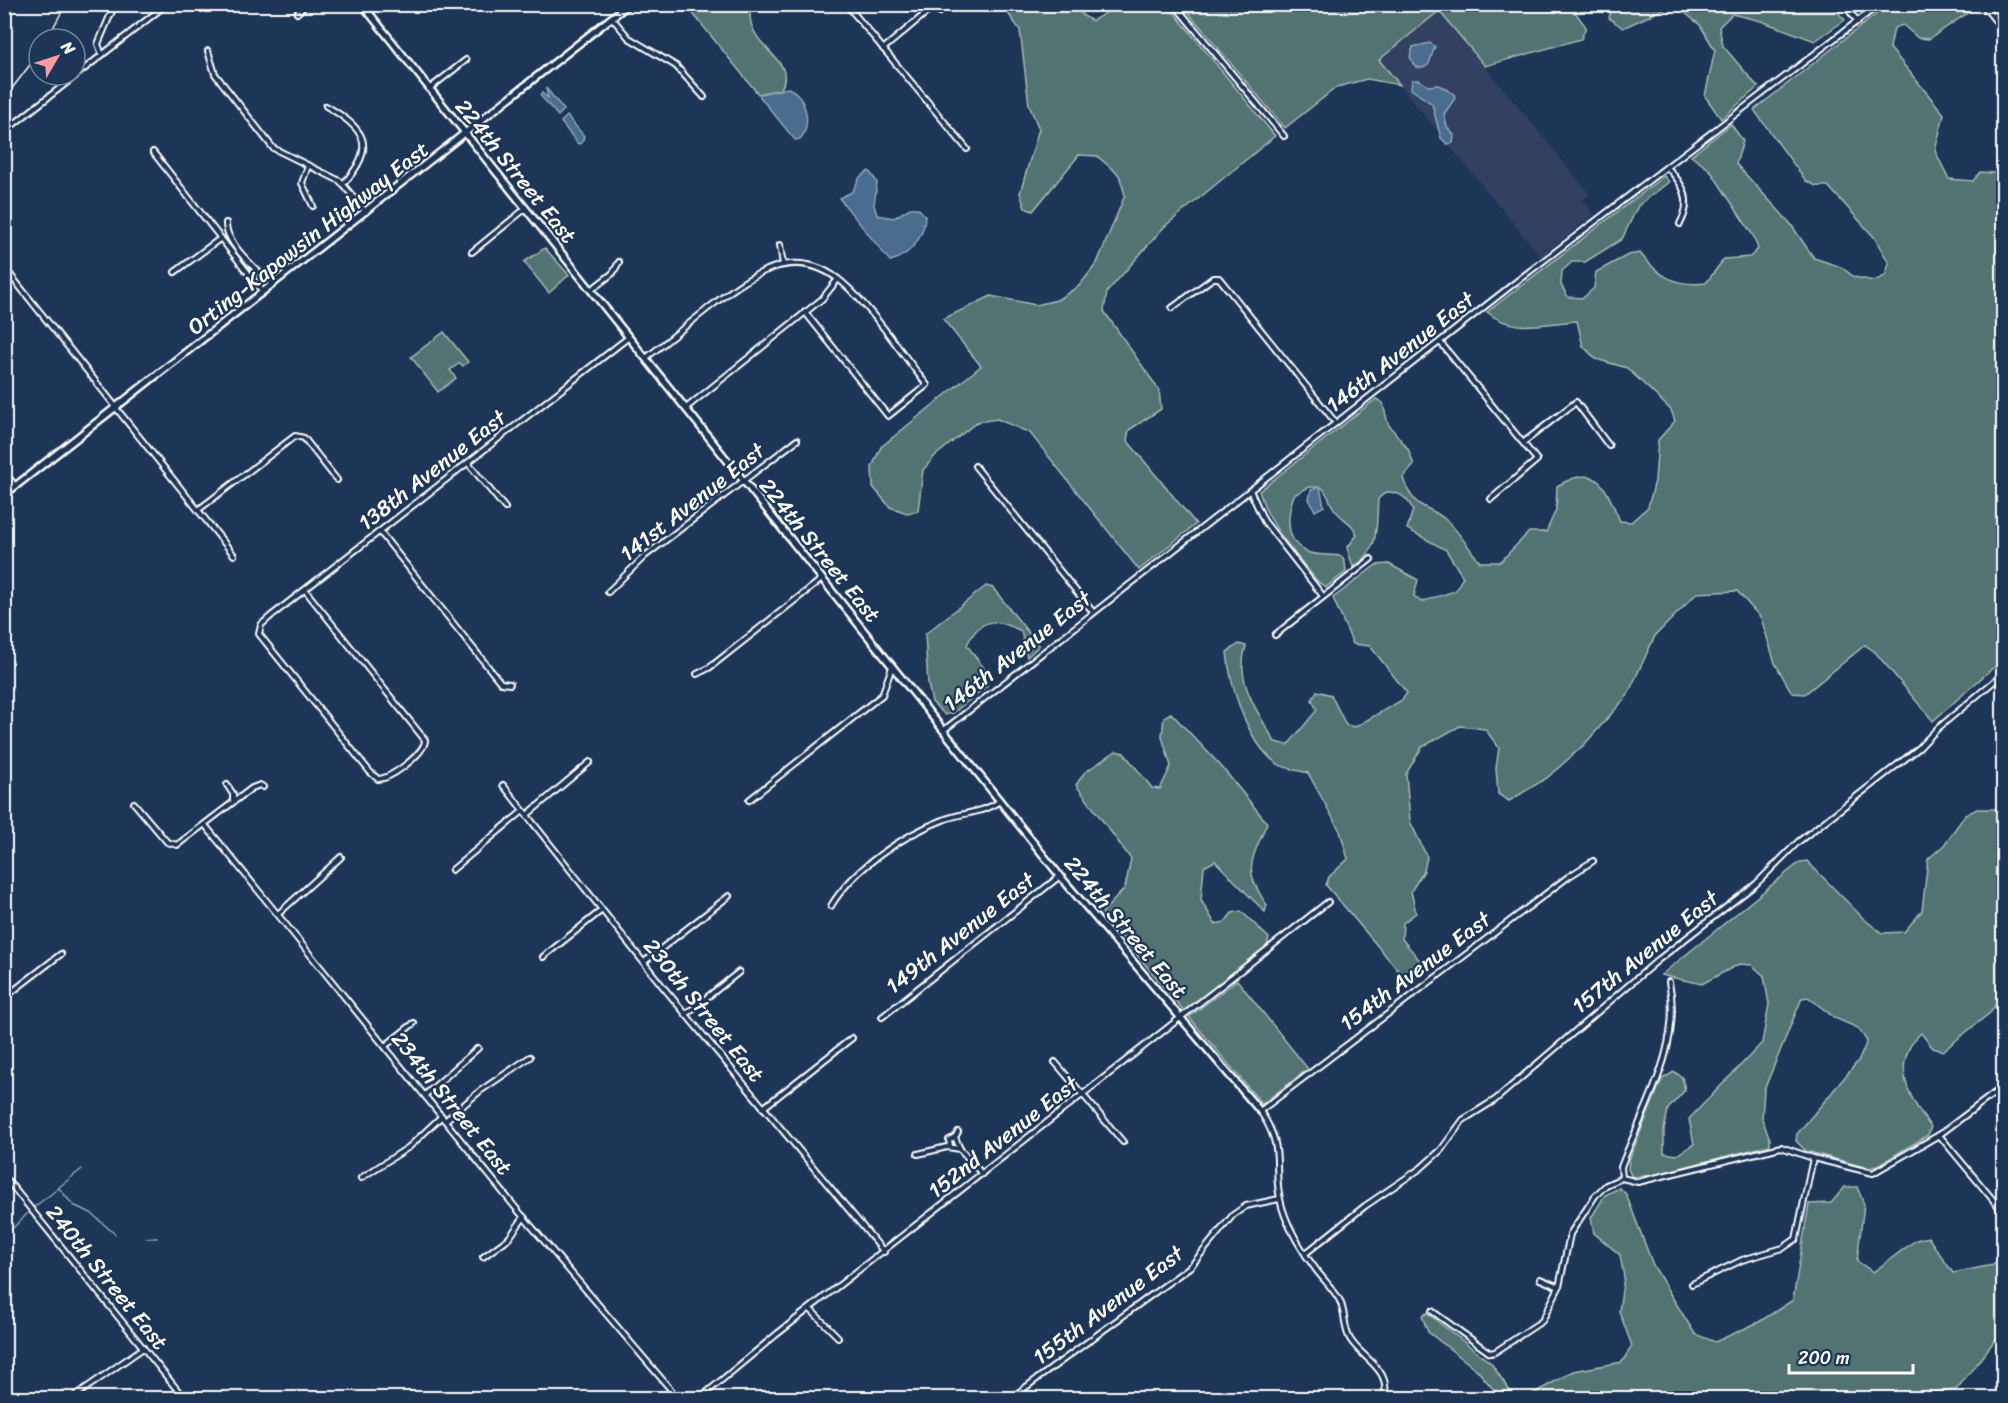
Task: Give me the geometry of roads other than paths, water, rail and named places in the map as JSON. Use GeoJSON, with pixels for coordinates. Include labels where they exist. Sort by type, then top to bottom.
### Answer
{"type":"FeatureCollection","features":[{"type":"Feature","properties":{"kind":"street"},"geometry":{"type":"LineString","coordinates":[[102,55],[98,44],[115,4]]}},
{"type":"Feature","properties":{"kind":"street"},"geometry":{"type":"LineString","coordinates":[[14,124],[167,4]]}},
{"type":"Feature","properties":{"kind":"street"},"geometry":{"type":"LineString","coordinates":[[297,13],[308,4]]}},
{"type":"Feature","properties":{"kind":"street","name":"224th Street East"},"geometry":{"type":"LineString","coordinates":[[362,4],[1060,876],[1260,1111]]}},
{"type":"Feature","properties":{"kind":"street","name":"Orting-Kapowsin Highway East"},"geometry":{"type":"LineString","coordinates":[[4,495],[367,213],[629,4]]}},
{"type":"Feature","properties":{"kind":"street"},"geometry":{"type":"LineString","coordinates":[[846,4],[967,149]]}},
{"type":"Feature","properties":{"kind":"street"},"geometry":{"type":"LineString","coordinates":[[1174,4],[1284,136]]}},
{"type":"Feature","properties":{"kind":"street"},"geometry":{"type":"LineString","coordinates":[[1844,4],[1858,22]]}},
{"type":"Feature","properties":{"kind":"street","name":"146th Avenue East"},"geometry":{"type":"LineString","coordinates":[[944,730],[1440,342],[1880,4]]}},
{"type":"Feature","properties":{"kind":"street"},"geometry":{"type":"LineString","coordinates":[[1982,4],[2004,31]]}},
{"type":"Feature","properties":{"kind":"street"},"geometry":{"type":"LineString","coordinates":[[883,49],[932,8],[940,12]]}},
{"type":"Feature","properties":{"kind":"street"},"geometry":{"type":"LineString","coordinates":[[612,18],[629,38],[676,66],[704,97]]}},
{"type":"Feature","properties":{"kind":"street"},"geometry":{"type":"LineString","coordinates":[[208,51],[214,74],[273,148],[343,184],[367,213]]}},
{"type":"Feature","properties":{"kind":"street"},"geometry":{"type":"LineString","coordinates":[[429,89],[466,60]]}},
{"type":"Feature","properties":{"kind":"street"},"geometry":{"type":"LineString","coordinates":[[326,106],[352,122],[361,133],[360,163],[343,184]]}},
{"type":"Feature","properties":{"kind":"street"},"geometry":{"type":"LineString","coordinates":[[153,152],[264,293]]}},
{"type":"Feature","properties":{"kind":"street"},"geometry":{"type":"LineString","coordinates":[[308,166],[302,183],[314,206]]}},
{"type":"Feature","properties":{"kind":"street"},"geometry":{"type":"LineString","coordinates":[[1667,167],[1686,192],[1687,207],[1680,224]]}},
{"type":"Feature","properties":{"kind":"street"},"geometry":{"type":"LineString","coordinates":[[472,252],[525,209]]}},
{"type":"Feature","properties":{"kind":"street"},"geometry":{"type":"LineString","coordinates":[[226,223],[227,232],[236,246],[254,268],[273,285]]}},
{"type":"Feature","properties":{"kind":"street"},"geometry":{"type":"LineString","coordinates":[[175,272],[221,238]]}},
{"type":"Feature","properties":{"kind":"street"},"geometry":{"type":"LineString","coordinates":[[780,245],[783,265]]}},
{"type":"Feature","properties":{"kind":"street"},"geometry":{"type":"LineString","coordinates":[[591,290],[613,273],[619,262]]}},
{"type":"Feature","properties":{"kind":"street"},"geometry":{"type":"LineString","coordinates":[[645,358],[745,279],[761,270],[783,265],[813,267],[838,279],[850,290],[927,385],[888,416],[805,312]]}},
{"type":"Feature","properties":{"kind":"street"},"geometry":{"type":"LineString","coordinates":[[4,267],[234,555]]}},
{"type":"Feature","properties":{"kind":"street"},"geometry":{"type":"LineString","coordinates":[[1172,308],[1215,277],[1219,278],[1336,423]]}},
{"type":"Feature","properties":{"kind":"street"},"geometry":{"type":"LineString","coordinates":[[686,408],[822,299],[838,279]]}},
{"type":"Feature","properties":{"kind":"street","name":"138th Avenue East"},"geometry":{"type":"LineString","coordinates":[[305,590],[388,692],[426,743],[423,749],[389,778],[381,780],[370,772],[258,631],[263,622],[629,338]]}},
{"type":"Feature","properties":{"kind":"street"},"geometry":{"type":"LineString","coordinates":[[1440,342],[1524,442],[1537,461],[1491,499]]}},
{"type":"Feature","properties":{"kind":"street"},"geometry":{"type":"LineString","coordinates":[[1524,442],[1576,402],[1609,446]]}},
{"type":"Feature","properties":{"kind":"street"},"geometry":{"type":"LineString","coordinates":[[198,510],[297,435],[304,438],[338,480]]}},
{"type":"Feature","properties":{"kind":"street","name":"141st Avenue East"},"geometry":{"type":"LineString","coordinates":[[608,592],[645,556],[738,484],[745,482],[797,440]]}},
{"type":"Feature","properties":{"kind":"street"},"geometry":{"type":"LineString","coordinates":[[468,463],[505,508]]}},
{"type":"Feature","properties":{"kind":"street"},"geometry":{"type":"LineString","coordinates":[[975,466],[1093,612]]}},
{"type":"Feature","properties":{"kind":"street"},"geometry":{"type":"LineString","coordinates":[[4,473],[15,486]]}},
{"type":"Feature","properties":{"kind":"street"},"geometry":{"type":"LineString","coordinates":[[1250,490],[1264,521],[1323,596]]}},
{"type":"Feature","properties":{"kind":"street"},"geometry":{"type":"LineString","coordinates":[[380,532],[501,683],[510,684]]}},
{"type":"Feature","properties":{"kind":"street"},"geometry":{"type":"LineString","coordinates":[[1275,635],[1371,559]]}},
{"type":"Feature","properties":{"kind":"street"},"geometry":{"type":"LineString","coordinates":[[697,674],[718,661],[822,579]]}},
{"type":"Feature","properties":{"kind":"street"},"geometry":{"type":"LineString","coordinates":[[749,800],[882,695],[892,666]]}},
{"type":"Feature","properties":{"kind":"street","name":"157th Avenue East"},"geometry":{"type":"LineString","coordinates":[[1306,1253],[1365,1206],[1421,1168],[1441,1150],[1463,1120],[1495,1100],[1658,960],[1756,884],[1792,847],[1919,748],[1937,729],[2004,673]]}},
{"type":"Feature","properties":{"kind":"street"},"geometry":{"type":"LineString","coordinates":[[452,870],[590,762]]}},
{"type":"Feature","properties":{"kind":"street"},"geometry":{"type":"LineString","coordinates":[[227,785],[233,794],[233,802]]}},
{"type":"Feature","properties":{"kind":"street"},"geometry":{"type":"LineString","coordinates":[[134,803],[167,842],[175,845],[252,788],[258,785],[263,787]]}},
{"type":"Feature","properties":{"kind":"street","name":"230th Street East"},"geometry":{"type":"LineString","coordinates":[[503,785],[686,1014],[884,1252]]}},
{"type":"Feature","properties":{"kind":"street"},"geometry":{"type":"LineString","coordinates":[[831,906],[846,884],[910,835],[943,820],[983,811],[1001,801]]}},
{"type":"Feature","properties":{"kind":"street","name":"234th Street East"},"geometry":{"type":"LineString","coordinates":[[205,825],[524,1217],[678,1398]]}},
{"type":"Feature","properties":{"kind":"street"},"geometry":{"type":"LineString","coordinates":[[278,914],[341,857]]}},
{"type":"Feature","properties":{"kind":"street","name":"154th Avenue East"},"geometry":{"type":"LineString","coordinates":[[1260,1111],[1568,877],[1593,861]]}},
{"type":"Feature","properties":{"kind":"street","name":"149th Avenue East"},"geometry":{"type":"LineString","coordinates":[[882,1017],[1060,876]]}},
{"type":"Feature","properties":{"kind":"street"},"geometry":{"type":"LineString","coordinates":[[644,962],[729,896]]}},
{"type":"Feature","properties":{"kind":"street","name":"152nd Avenue East"},"geometry":{"type":"LineString","coordinates":[[700,1398],[1328,902]]}},
{"type":"Feature","properties":{"kind":"street"},"geometry":{"type":"LineString","coordinates":[[543,957],[602,910]]}},
{"type":"Feature","properties":{"kind":"street"},"geometry":{"type":"LineString","coordinates":[[4,998],[61,954]]}},
{"type":"Feature","properties":{"kind":"street"},"geometry":{"type":"LineString","coordinates":[[686,1014],[739,972]]}},
{"type":"Feature","properties":{"kind":"street"},"geometry":{"type":"LineString","coordinates":[[1622,1178],[1621,1167],[1661,1068],[1670,1034],[1673,1011],[1669,982]]}},
{"type":"Feature","properties":{"kind":"street"},"geometry":{"type":"LineString","coordinates":[[385,1046],[414,1023]]}},
{"type":"Feature","properties":{"kind":"street"},"geometry":{"type":"LineString","coordinates":[[763,1108],[852,1038]]}},
{"type":"Feature","properties":{"kind":"street"},"geometry":{"type":"LineString","coordinates":[[425,1095],[478,1048]]}},
{"type":"Feature","properties":{"kind":"street"},"geometry":{"type":"LineString","coordinates":[[361,1178],[410,1147],[444,1118],[530,1057]]}},
{"type":"Feature","properties":{"kind":"street"},"geometry":{"type":"LineString","coordinates":[[1054,1062],[1123,1142]]}},
{"type":"Feature","properties":{"kind":"street"},"geometry":{"type":"LineString","coordinates":[[1432,1311],[1449,1325],[1493,1353],[1540,1324],[1559,1287],[1570,1234],[1594,1196],[1606,1185],[1622,1178],[1638,1182],[1739,1159],[1777,1147],[1873,1173],[1939,1136],[2004,1086]]}},
{"type":"Feature","properties":{"kind":"street"},"geometry":{"type":"LineString","coordinates":[[1260,1111],[1276,1141],[1280,1199],[1285,1216],[1306,1253],[1338,1298],[1350,1339],[1383,1375],[1386,1384],[1384,1398]]}},
{"type":"Feature","properties":{"kind":"street"},"geometry":{"type":"LineString","coordinates":[[950,1146],[949,1140],[958,1132]]}},
{"type":"Feature","properties":{"kind":"street"},"geometry":{"type":"LineString","coordinates":[[1939,1136],[2004,1213]]}},
{"type":"Feature","properties":{"kind":"street"},"geometry":{"type":"LineString","coordinates":[[955,1137],[960,1149],[982,1174]]}},
{"type":"Feature","properties":{"kind":"street"},"geometry":{"type":"LineString","coordinates":[[918,1154],[950,1146],[960,1149]]}},
{"type":"Feature","properties":{"kind":"street"},"geometry":{"type":"LineString","coordinates":[[1692,1284],[1742,1260],[1783,1248],[1796,1239],[1813,1158]]}},
{"type":"Feature","properties":{"kind":"street","name":"240th Street East"},"geometry":{"type":"LineString","coordinates":[[4,1176],[184,1398]]}},
{"type":"Feature","properties":{"kind":"street","name":"155th Avenue East"},"geometry":{"type":"LineString","coordinates":[[1011,1398],[1191,1266],[1233,1215],[1246,1206],[1280,1199]]}},
{"type":"Feature","properties":{"kind":"street"},"geometry":{"type":"LineString","coordinates":[[483,1257],[508,1238],[524,1217]]}},
{"type":"Feature","properties":{"kind":"street"},"geometry":{"type":"LineString","coordinates":[[1540,1279],[1559,1287]]}},
{"type":"Feature","properties":{"kind":"street"},"geometry":{"type":"LineString","coordinates":[[810,1309],[838,1337]]}},
{"type":"Feature","properties":{"kind":"street"},"geometry":{"type":"LineString","coordinates":[[72,1398],[143,1348]]}},
{"type":"Feature","properties":{"kind":"waterway"},"geometry":{"type":"LineString","coordinates":[[59,1187],[82,1169]]}},
{"type":"Feature","properties":{"kind":"waterway"},"geometry":{"type":"LineString","coordinates":[[34,1207],[59,1188],[73,1205],[91,1213],[115,1234]]}},
{"type":"Feature","properties":{"kind":"waterway"},"geometry":{"type":"LineString","coordinates":[[4,1237],[30,1211]]}},
{"type":"Feature","properties":{"kind":"waterway"},"geometry":{"type":"LineString","coordinates":[[146,1238],[157,1238]]}},
{"type":"Feature","properties":{"kind":"railway"},"geometry":{"type":"LineString","coordinates":[[54,27],[66,4]]}},
{"type":"Feature","properties":{"kind":"railway"},"geometry":{"type":"LineString","coordinates":[[4,99],[27,69]]}}]}
